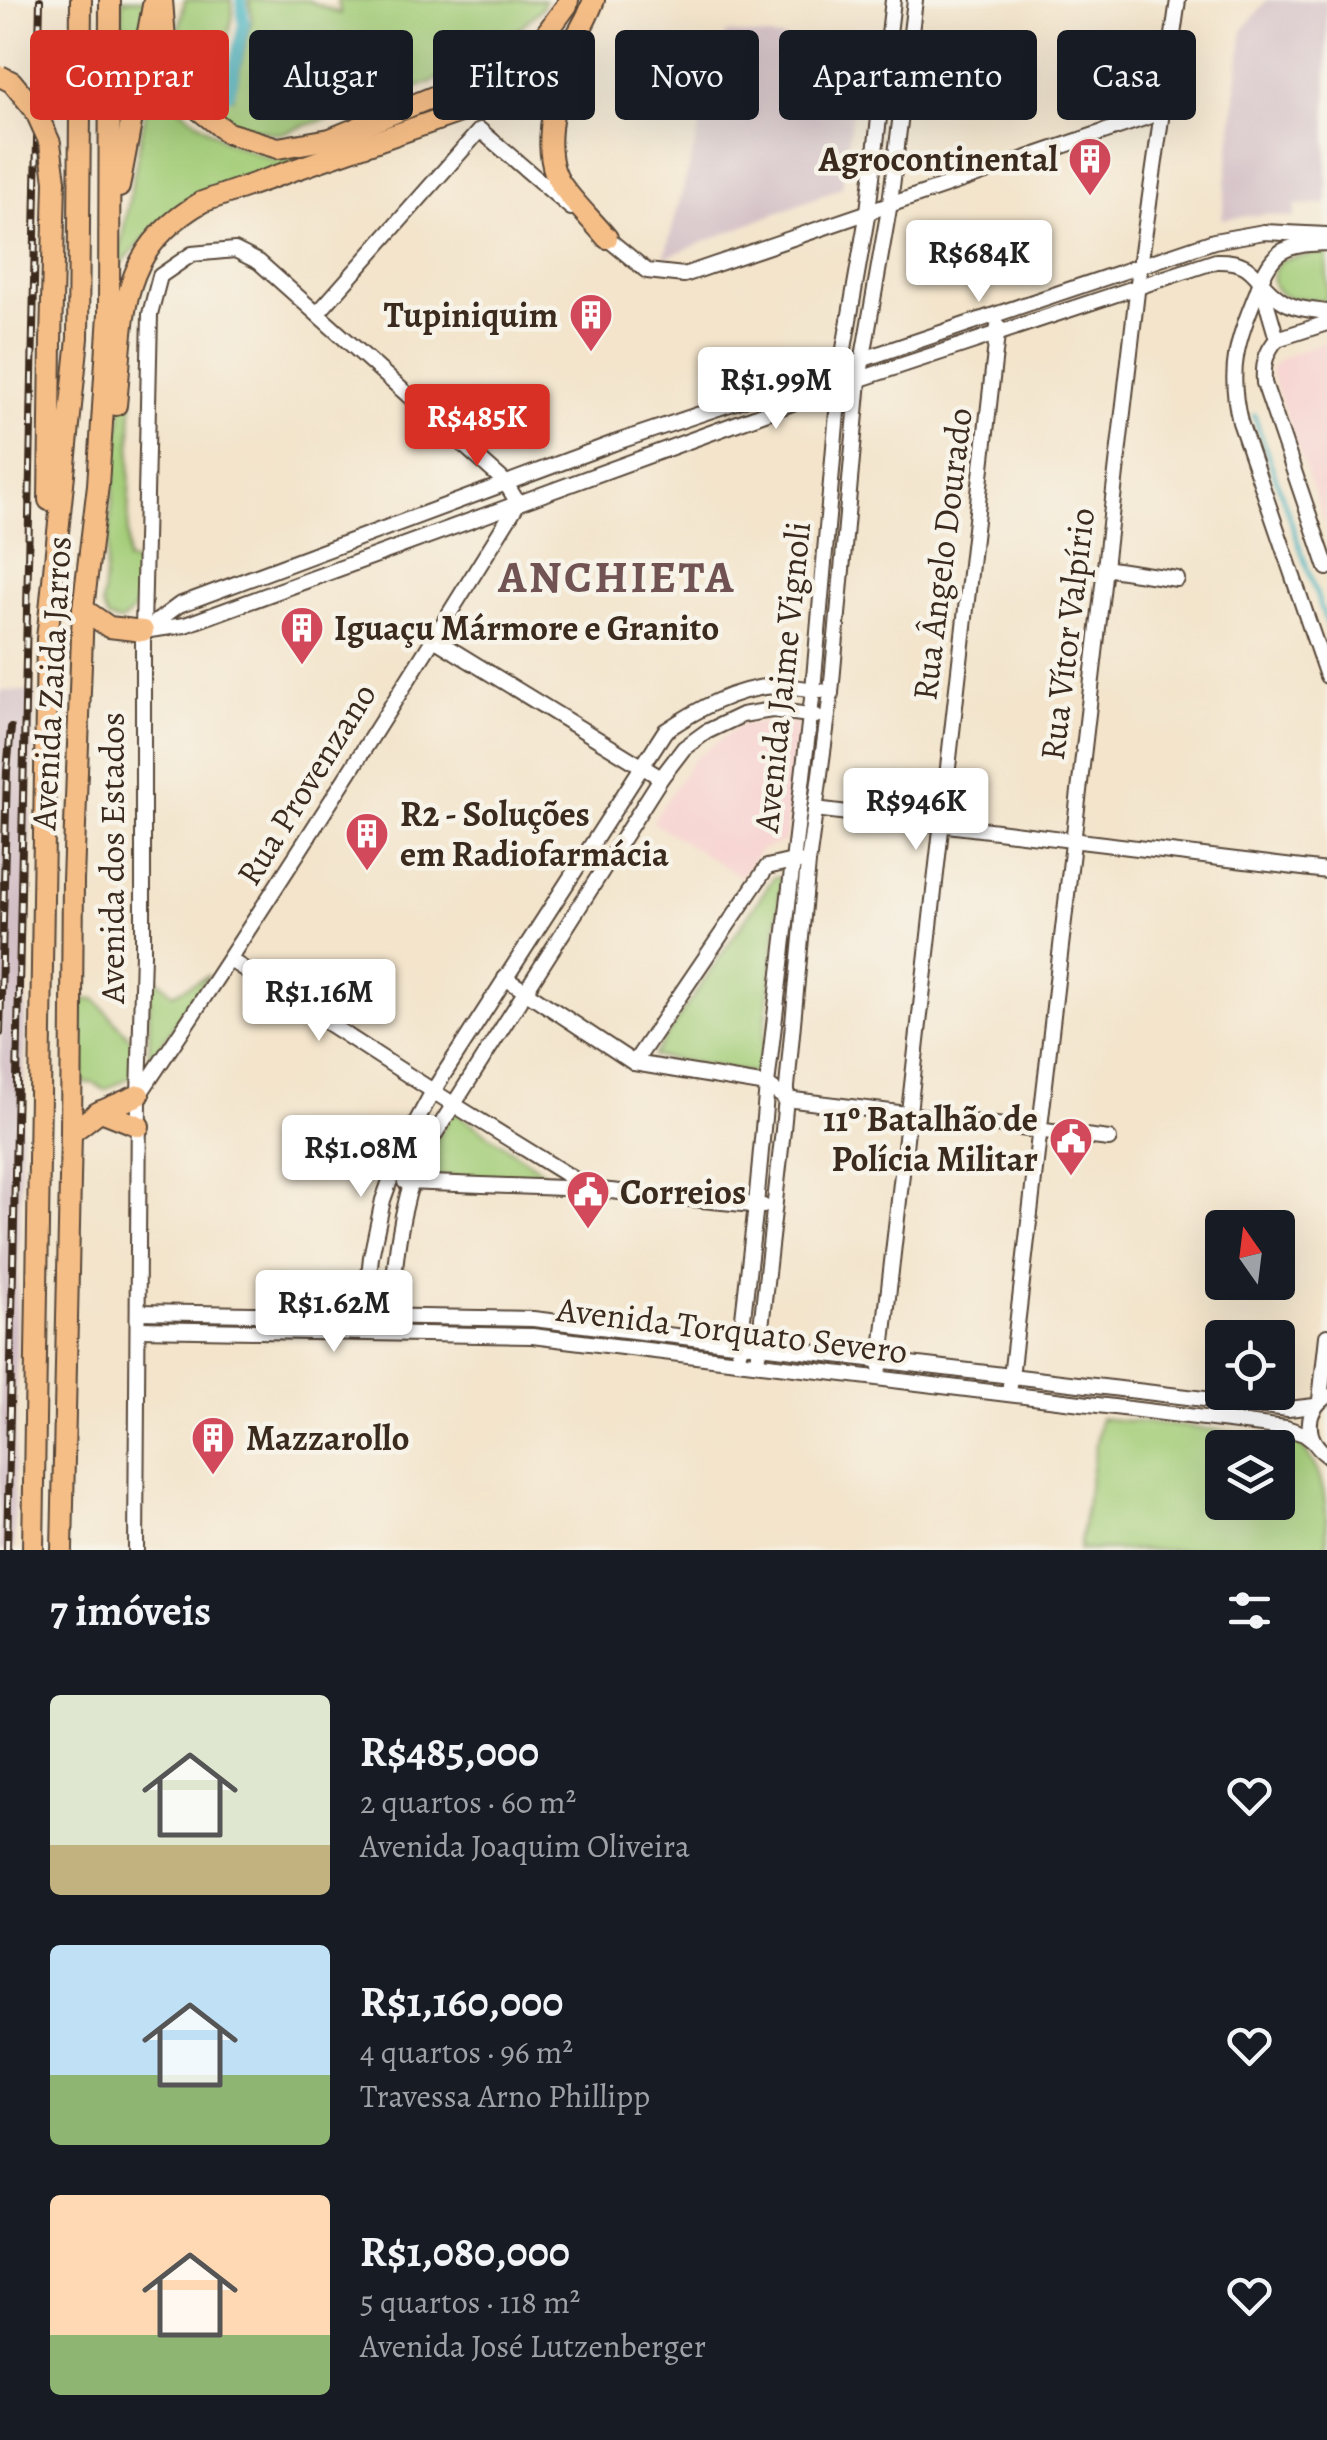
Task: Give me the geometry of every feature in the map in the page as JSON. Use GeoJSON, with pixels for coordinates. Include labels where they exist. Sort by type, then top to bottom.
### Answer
{"type":"FeatureCollection","features":[{"type":"Feature","properties":{"kind":"highway","name":"Avenida Zaida Jarros"},"geometry":{"type":"LineString","coordinates":[[33,1550],[47,639],[78,338],[81,0]]}},
{"type":"Feature","properties":{"kind":"highway","name":"Avenida Zaida Jarros"},"geometry":{"type":"LineString","coordinates":[[62,1550],[73,880],[83,609],[98,485],[109,314],[110,0]]}},
{"type":"Feature","properties":{"kind":"highway"},"geometry":{"type":"LineString","coordinates":[[110,238],[154,0]]}},
{"type":"Feature","properties":{"kind":"highway"},"geometry":{"type":"LineString","coordinates":[[162,0],[166,53],[176,80],[193,106],[228,133],[278,148],[330,139],[504,68],[540,42],[568,0]]}},
{"type":"Feature","properties":{"kind":"highway"},"geometry":{"type":"LineString","coordinates":[[581,30],[594,0]]}},
{"type":"Feature","properties":{"kind":"highway"},"geometry":{"type":"LineString","coordinates":[[0,76],[12,82],[34,110],[50,143],[56,180],[47,639]]}},
{"type":"Feature","properties":{"kind":"highway"},"geometry":{"type":"LineString","coordinates":[[98,485],[114,417],[126,299],[138,265],[158,235],[178,216],[202,202],[439,120]]}},
{"type":"Feature","properties":{"kind":"highway"},"geometry":{"type":"LineString","coordinates":[[553,120],[552,162],[558,180],[607,238]]}},
{"type":"Feature","properties":{"kind":"highway"},"geometry":{"type":"LineString","coordinates":[[83,609],[108,626],[144,631]]}},
{"type":"Feature","properties":{"kind":"highway"},"geometry":{"type":"LineString","coordinates":[[71,1133],[101,1111],[140,1094]]}},
{"type":"Feature","properties":{"kind":"highway"},"geometry":{"type":"LineString","coordinates":[[101,1111],[139,1126]]}},
{"type":"Feature","properties":{"kind":"street","name":"Avenida Jaime Vignoli"},"geometry":{"type":"LineString","coordinates":[[756,1364],[786,1100],[810,716],[840,366],[868,211],[893,0]]}},
{"type":"Feature","properties":{"kind":"street","name":"Avenida Jaime Vignoli"},"geometry":{"type":"LineString","coordinates":[[738,1361],[767,1085],[800,862],[815,809],[828,717],[859,380],[890,203],[915,0]]}},
{"type":"Feature","properties":{"kind":"street","name":"Rua Vítor Valpírio"},"geometry":{"type":"LineString","coordinates":[[1174,30],[1178,0]]}},
{"type":"Feature","properties":{"kind":"street"},"geometry":{"type":"LineString","coordinates":[[518,503],[505,482],[318,313],[480,130],[647,271],[684,275],[1138,120]]}},
{"type":"Feature","properties":{"kind":"street","name":"Rua Vítor Valpírio"},"geometry":{"type":"LineString","coordinates":[[1009,1394],[1137,287],[1161,120]]}},
{"type":"Feature","properties":{"kind":"street"},"geometry":{"type":"LineString","coordinates":[[960,326],[1214,241],[1264,232],[1327,235]]}},
{"type":"Feature","properties":{"kind":"street"},"geometry":{"type":"LineString","coordinates":[[1327,243],[1294,246],[1268,266],[1235,354],[1233,394],[1327,676]]}},
{"type":"Feature","properties":{"kind":"street","name":"Avenida dos Estados"},"geometry":{"type":"LineString","coordinates":[[136,1550],[150,314],[160,276],[192,254],[234,250],[259,262],[318,313]]}},
{"type":"Feature","properties":{"kind":"street"},"geometry":{"type":"LineString","coordinates":[[144,631],[185,625],[839,386],[1216,261],[1236,261],[1247,266],[1260,283],[1285,303],[1327,312]]}},
{"type":"Feature","properties":{"kind":"street"},"geometry":{"type":"LineString","coordinates":[[1260,283],[1277,339]]}},
{"type":"Feature","properties":{"kind":"street","name":"Rua Ângelo Dourado"},"geometry":{"type":"LineString","coordinates":[[878,1378],[1000,313]]}},
{"type":"Feature","properties":{"kind":"street"},"geometry":{"type":"LineString","coordinates":[[1327,323],[1277,339],[1265,358],[1264,383],[1327,568]]}},
{"type":"Feature","properties":{"kind":"street"},"geometry":{"type":"LineString","coordinates":[[144,631],[179,605],[614,443],[966,324],[998,333]]}},
{"type":"Feature","properties":{"kind":"street"},"geometry":{"type":"LineString","coordinates":[[614,443],[622,465]]}},
{"type":"Feature","properties":{"kind":"street","name":"Rua Provenzano"},"geometry":{"type":"LineString","coordinates":[[140,1094],[230,960],[518,503]]}},
{"type":"Feature","properties":{"kind":"street"},"geometry":{"type":"LineString","coordinates":[[1104,568],[1176,579]]}},
{"type":"Feature","properties":{"kind":"street"},"geometry":{"type":"LineString","coordinates":[[434,639],[661,778]]}},
{"type":"Feature","properties":{"kind":"street"},"geometry":{"type":"LineString","coordinates":[[362,1333],[383,1200],[401,1150],[433,1091],[665,731],[696,710],[738,692],[775,686],[831,693]]}},
{"type":"Feature","properties":{"kind":"street"},"geometry":{"type":"LineString","coordinates":[[391,1334],[404,1202],[420,1156],[661,778],[684,748],[706,732],[742,715],[772,710],[828,717]]}},
{"type":"Feature","properties":{"kind":"street"},"geometry":{"type":"LineString","coordinates":[[815,809],[1327,871]]}},
{"type":"Feature","properties":{"kind":"street"},"geometry":{"type":"LineString","coordinates":[[634,1063],[767,867],[800,862]]}},
{"type":"Feature","properties":{"kind":"street"},"geometry":{"type":"LineString","coordinates":[[230,960],[590,1189]]}},
{"type":"Feature","properties":{"kind":"street"},"geometry":{"type":"LineString","coordinates":[[505,978],[634,1063],[767,1085],[786,1100],[1109,1139]]}},
{"type":"Feature","properties":{"kind":"street"},"geometry":{"type":"LineString","coordinates":[[391,1179],[410,1183],[590,1189],[773,1207]]}},
{"type":"Feature","properties":{"kind":"street","name":"Avenida Torquato Severo"},"geometry":{"type":"LineString","coordinates":[[138,1312],[532,1319],[1288,1409],[1321,1400]]}},
{"type":"Feature","properties":{"kind":"street"},"geometry":{"type":"LineString","coordinates":[[254,1331],[256,1314]]}},
{"type":"Feature","properties":{"kind":"street","name":"Avenida Torquato Severo"},"geometry":{"type":"LineString","coordinates":[[138,1329],[532,1336],[1286,1428],[1304,1434],[1322,1452]]}},
{"type":"Feature","properties":{"kind":"street"},"geometry":{"type":"LineString","coordinates":[[629,1348],[632,1331]]}},
{"type":"Feature","properties":{"kind":"street"},"geometry":{"type":"LineString","coordinates":[[1322,1452],[1309,1424],[1321,1400],[1327,1336]]}},
{"type":"Feature","properties":{"kind":"shaded area"},"geometry":{"type":"Polygon","coordinates":[[[1267,0],[1327,0],[1327,204],[1295,205],[1294,218],[1267,214],[1222,219],[1243,30],[1267,0]]]}},
{"type":"Feature","properties":{"kind":"shaded area"},"geometry":{"type":"Polygon","coordinates":[[[759,36],[779,38],[779,120],[851,120],[842,187],[664,258],[702,120],[759,120],[759,36]]]}},
{"type":"Feature","properties":{"kind":"shaded area"},"geometry":{"type":"Polygon","coordinates":[[[1327,341],[1327,529],[1270,369],[1284,357],[1327,341]]]}},
{"type":"Feature","properties":{"kind":"shaded area"},"geometry":{"type":"Polygon","coordinates":[[[0,691],[35,691],[14,1550],[0,1550],[0,691]]]}},
{"type":"Feature","properties":{"kind":"shaded area"},"geometry":{"type":"Polygon","coordinates":[[[742,723],[798,723],[785,841],[759,851],[741,877],[652,822],[692,761],[742,723]]]}},
{"type":"Feature","properties":{"kind":"green space"},"geometry":{"type":"Polygon","coordinates":[[[122,0],[149,0],[143,30],[122,30],[122,0]]]}},
{"type":"Feature","properties":{"kind":"green space"},"geometry":{"type":"Polygon","coordinates":[[[185,0],[231,0],[229,33],[179,30],[185,0]]]}},
{"type":"Feature","properties":{"kind":"green space"},"geometry":{"type":"Polygon","coordinates":[[[249,0],[307,0],[341,14],[337,0],[545,0],[542,8],[517,30],[433,30],[433,81],[413,89],[413,30],[249,30],[249,0]]]}},
{"type":"Feature","properties":{"kind":"green space"},"geometry":{"type":"Polygon","coordinates":[[[249,31],[249,120],[323,120],[278,134],[236,125],[229,119],[229,96],[233,98],[249,31]]]}},
{"type":"Feature","properties":{"kind":"green space"},"geometry":{"type":"Polygon","coordinates":[[[120,120],[126,120],[120,151],[120,120]]]}},
{"type":"Feature","properties":{"kind":"green space"},"geometry":{"type":"Polygon","coordinates":[[[144,120],[195,120],[223,140],[274,160],[315,154],[156,226],[116,269],[144,120]]]}},
{"type":"Feature","properties":{"kind":"green space"},"geometry":{"type":"Polygon","coordinates":[[[1327,252],[1327,301],[1286,297],[1276,289],[1273,276],[1280,260],[1327,252]]]}},
{"type":"Feature","properties":{"kind":"green space"},"geometry":{"type":"Polygon","coordinates":[[[131,310],[135,311],[127,561],[139,563],[140,589],[134,610],[120,622],[108,619],[102,605],[131,310]]]}},
{"type":"Feature","properties":{"kind":"green space"},"geometry":{"type":"Polygon","coordinates":[[[774,877],[782,878],[760,1074],[653,1056],[774,877]]]}},
{"type":"Feature","properties":{"kind":"green space"},"geometry":{"type":"Polygon","coordinates":[[[150,973],[173,994],[209,975],[149,1062],[150,973]]]}},
{"type":"Feature","properties":{"kind":"green space"},"geometry":{"type":"Polygon","coordinates":[[[95,999],[135,1044],[134,1075],[105,1090],[94,1083],[83,1083],[81,1000],[95,999]]]}},
{"type":"Feature","properties":{"kind":"green space"},"geometry":{"type":"Polygon","coordinates":[[[453,1111],[543,1171],[539,1181],[415,1175],[453,1111]]]}},
{"type":"Feature","properties":{"kind":"green space"},"geometry":{"type":"Polygon","coordinates":[[[1100,1418],[1216,1430],[1205,1430],[1205,1520],[1295,1520],[1295,1440],[1313,1462],[1323,1488],[1327,1550],[1079,1550],[1100,1418]]]}},
{"type":"Feature","properties":{"kind":"waterway"},"geometry":{"type":"LineString","coordinates":[[229,93],[244,23],[241,0]]}},
{"type":"Feature","properties":{"kind":"waterway"},"geometry":{"type":"LineString","coordinates":[[1254,415],[1327,625]]}},
{"type":"Feature","properties":{"kind":"railway"},"geometry":{"type":"LineString","coordinates":[[7,1550],[40,0]]}},
{"type":"Feature","properties":{"kind":"railway"},"geometry":{"type":"LineString","coordinates":[[0,1033],[11,728]]}},
{"type":"Feature","properties":{"kind":"place","name":"Agrocontinental"},"geometry":{"type":"Point","coordinates":[1090,197]}},
{"type":"Feature","properties":{"kind":"place","name":"Tupiniquim"},"geometry":{"type":"Point","coordinates":[591,353]}},
{"type":"Feature","properties":{"kind":"place","name":"Iguaçu Mármore e Granito"},"geometry":{"type":"Point","coordinates":[302,666]}},
{"type":"Feature","properties":{"kind":"place","name":"R2 - Soluções em Radiofarmácia"},"geometry":{"type":"Point","coordinates":[367,872]}},
{"type":"Feature","properties":{"kind":"place","name":"11º Batalhão de Polícia Militar"},"geometry":{"type":"Point","coordinates":[1071,1177]}},
{"type":"Feature","properties":{"kind":"place","name":"Correios"},"geometry":{"type":"Point","coordinates":[588,1230]}},
{"type":"Feature","properties":{"kind":"place","name":"Mazzarollo"},"geometry":{"type":"Point","coordinates":[213,1476]}},
{"type":"Feature","properties":{"kind":"district","name":"ANCHIETA"},"geometry":{"type":"Point","coordinates":[617,576]}}]}
